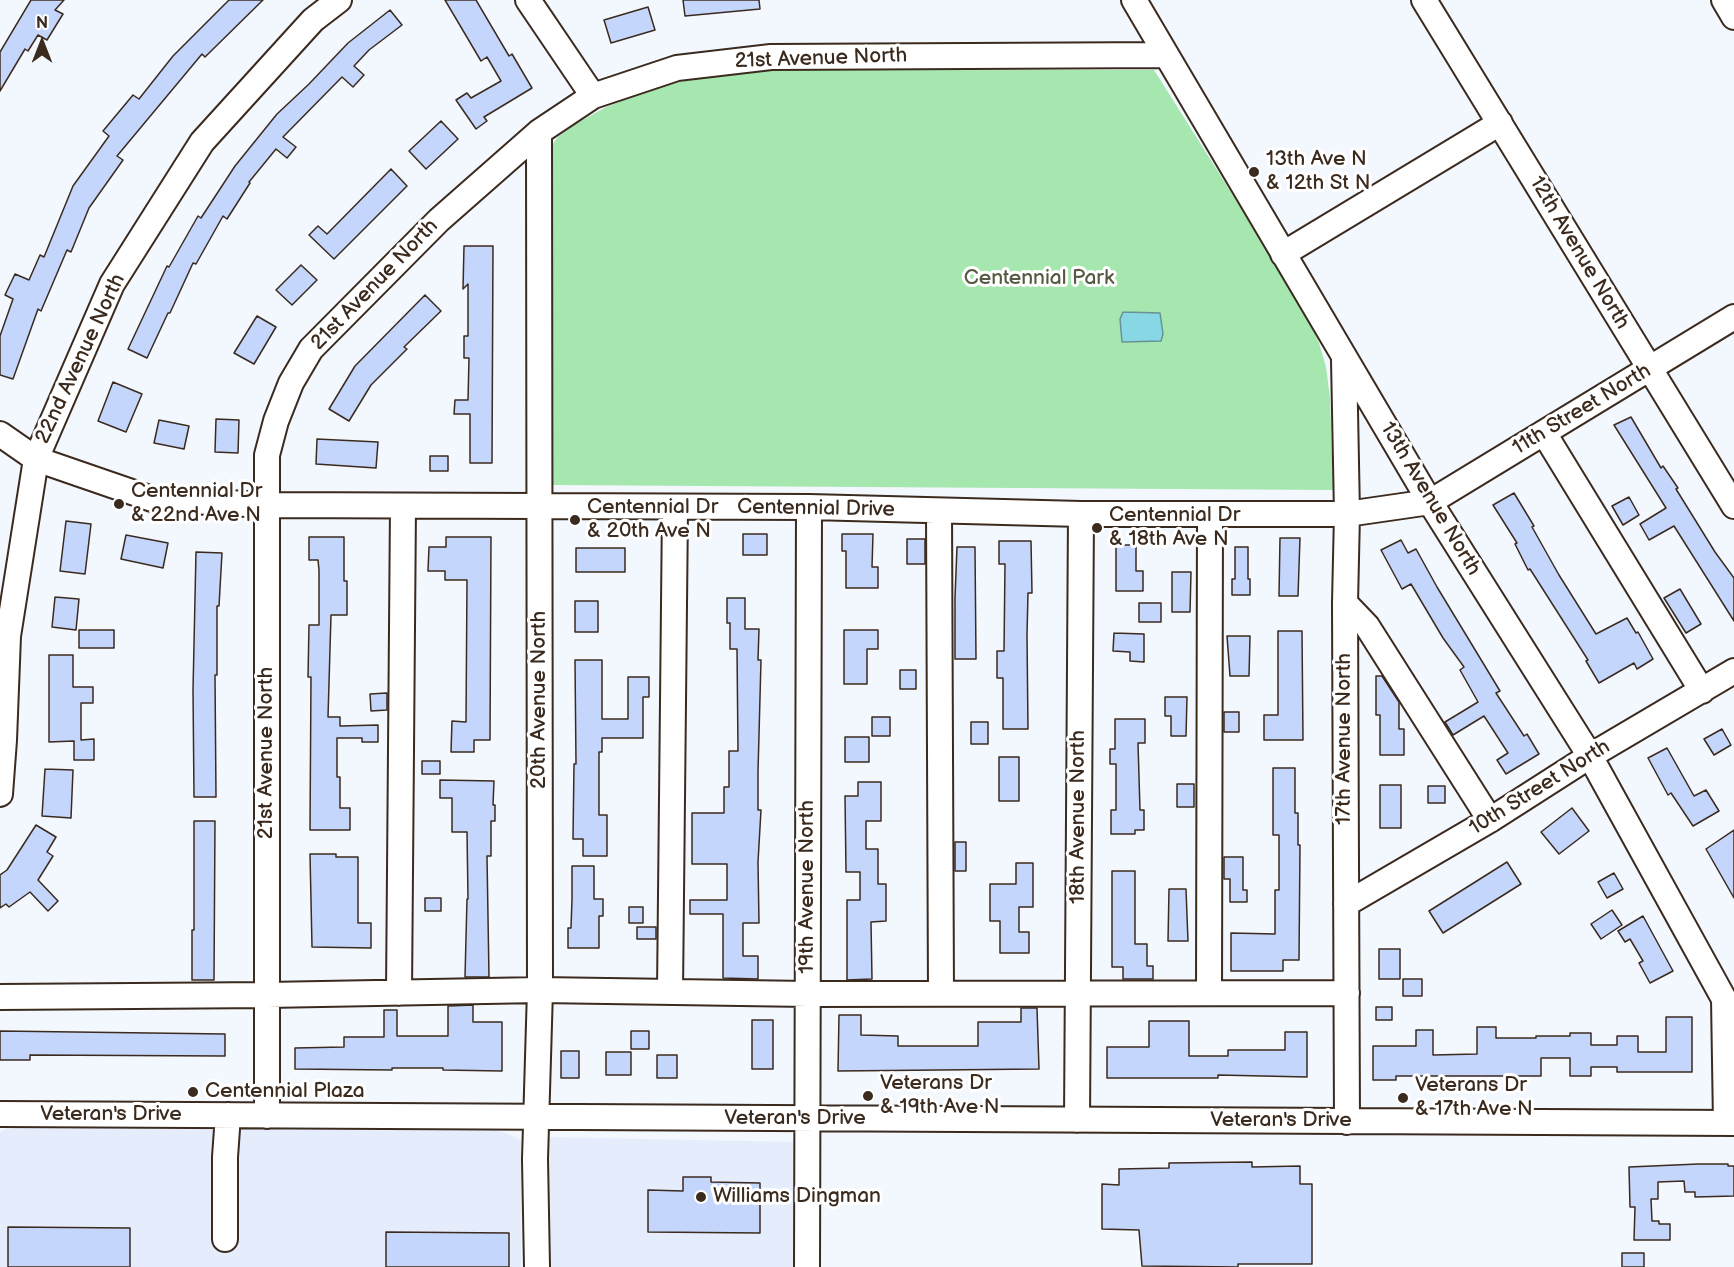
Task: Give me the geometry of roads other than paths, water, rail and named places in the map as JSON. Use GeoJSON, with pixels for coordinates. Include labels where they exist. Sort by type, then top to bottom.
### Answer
{"type":"FeatureCollection","features":[{"type":"Feature","properties":{"kind":"street","name":"22nd Avenue North"},"geometry":{"type":"LineString","coordinates":[[0,794],[8,636],[36,459],[112,284],[202,142],[313,20],[339,0]]}},
{"type":"Feature","properties":{"kind":"street"},"geometry":{"type":"LineString","coordinates":[[528,0],[593,96]]}},
{"type":"Feature","properties":{"kind":"street","name":"13th Avenue North"},"geometry":{"type":"LineString","coordinates":[[1134,0],[1430,502],[1590,756],[1729,998]]}},
{"type":"Feature","properties":{"kind":"street","name":"12th Avenue North"},"geometry":{"type":"LineString","coordinates":[[1424,0],[1734,506]]}},
{"type":"Feature","properties":{"kind":"street"},"geometry":{"type":"LineString","coordinates":[[1724,0],[1734,17]]}},
{"type":"Feature","properties":{"kind":"street","name":"21st Avenue North"},"geometry":{"type":"LineString","coordinates":[[267,1116],[267,455],[276,421],[291,383],[311,349],[439,220],[539,132],[593,96],[677,68],[771,57],[1166,55]]}},
{"type":"Feature","properties":{"kind":"street"},"geometry":{"type":"LineString","coordinates":[[1283,254],[1500,123]]}},
{"type":"Feature","properties":{"kind":"street","name":"20th Avenue North"},"geometry":{"type":"LineString","coordinates":[[537,1267],[536,1117],[540,990],[539,132]]}},
{"type":"Feature","properties":{"kind":"street","name":"11th Street North"},"geometry":{"type":"LineString","coordinates":[[1430,502],[1734,317]]}},
{"type":"Feature","properties":{"kind":"street","name":"17th Avenue North"},"geometry":{"type":"LineString","coordinates":[[1344,357],[1347,514],[1345,603],[1347,1122]]}},
{"type":"Feature","properties":{"kind":"street"},"geometry":{"type":"LineString","coordinates":[[1544,433],[1702,691]]}},
{"type":"Feature","properties":{"kind":"street","name":"Centennial Drive"},"geometry":{"type":"LineString","coordinates":[[0,434],[36,459],[152,499],[266,505],[540,508],[809,507],[1081,514],[1347,514],[1430,502]]}},
{"type":"Feature","properties":{"kind":"street"},"geometry":{"type":"LineString","coordinates":[[399,993],[403,506]]}},
{"type":"Feature","properties":{"kind":"street","name":"19th Avenue North"},"geometry":{"type":"LineString","coordinates":[[807,1267],[817,1189],[807,1119],[809,507]]}},
{"type":"Feature","properties":{"kind":"street"},"geometry":{"type":"LineString","coordinates":[[670,992],[675,508]]}},
{"type":"Feature","properties":{"kind":"street"},"geometry":{"type":"LineString","coordinates":[[939,511],[941,993]]}},
{"type":"Feature","properties":{"kind":"street","name":"18th Avenue North"},"geometry":{"type":"LineString","coordinates":[[1077,1120],[1081,514]]}},
{"type":"Feature","properties":{"kind":"street"},"geometry":{"type":"LineString","coordinates":[[1209,993],[1210,514]]}},
{"type":"Feature","properties":{"kind":"street"},"geometry":{"type":"LineString","coordinates":[[1345,603],[1367,626],[1490,820]]}},
{"type":"Feature","properties":{"kind":"street","name":"10th Street North"},"geometry":{"type":"LineString","coordinates":[[1346,904],[1490,820],[1590,756],[1734,671]]}},
{"type":"Feature","properties":{"kind":"street"},"geometry":{"type":"LineString","coordinates":[[0,997],[540,990],[808,994],[1347,993]]}},
{"type":"Feature","properties":{"kind":"street"},"geometry":{"type":"LineString","coordinates":[[1729,998],[1730,1123]]}},
{"type":"Feature","properties":{"kind":"street","name":"Veteran's Drive"},"geometry":{"type":"LineString","coordinates":[[0,1114],[1730,1123]]}},
{"type":"Feature","properties":{"kind":"street"},"geometry":{"type":"LineString","coordinates":[[225,1239],[225,1157],[228,1115]]}},
{"type":"Feature","properties":{"kind":"water"},"geometry":{"type":"Polygon","coordinates":[[[1123,312],[1160,313],[1163,334],[1161,341],[1122,342],[1120,319],[1123,312]]]}},
{"type":"Feature","properties":{"kind":"place","name":"13th Ave N & 12th St N"},"geometry":{"type":"Point","coordinates":[1254,172]}},
{"type":"Feature","properties":{"kind":"place","name":"Centennial Dr & 22nd Ave N"},"geometry":{"type":"Point","coordinates":[119,504]}},
{"type":"Feature","properties":{"kind":"place","name":"Centennial Dr & 20th Ave N"},"geometry":{"type":"Point","coordinates":[575,520]}},
{"type":"Feature","properties":{"kind":"place","name":"Centennial Dr & 18th Ave N"},"geometry":{"type":"Point","coordinates":[1097,528]}},
{"type":"Feature","properties":{"kind":"place","name":"Centennial Plaza"},"geometry":{"type":"Point","coordinates":[193,1092]}},
{"type":"Feature","properties":{"kind":"place","name":"Veterans Dr & 19th Ave N"},"geometry":{"type":"Point","coordinates":[868,1096]}},
{"type":"Feature","properties":{"kind":"place","name":"Veterans Dr & 17th Ave N"},"geometry":{"type":"Point","coordinates":[1403,1098]}},
{"type":"Feature","properties":{"kind":"place","name":"Williams Dingman"},"geometry":{"type":"Point","coordinates":[701,1197]}},
{"type":"Feature","properties":{"kind":"park label","name":"Centennial Park"},"geometry":{"type":"Point","coordinates":[1039,279]}}]}
